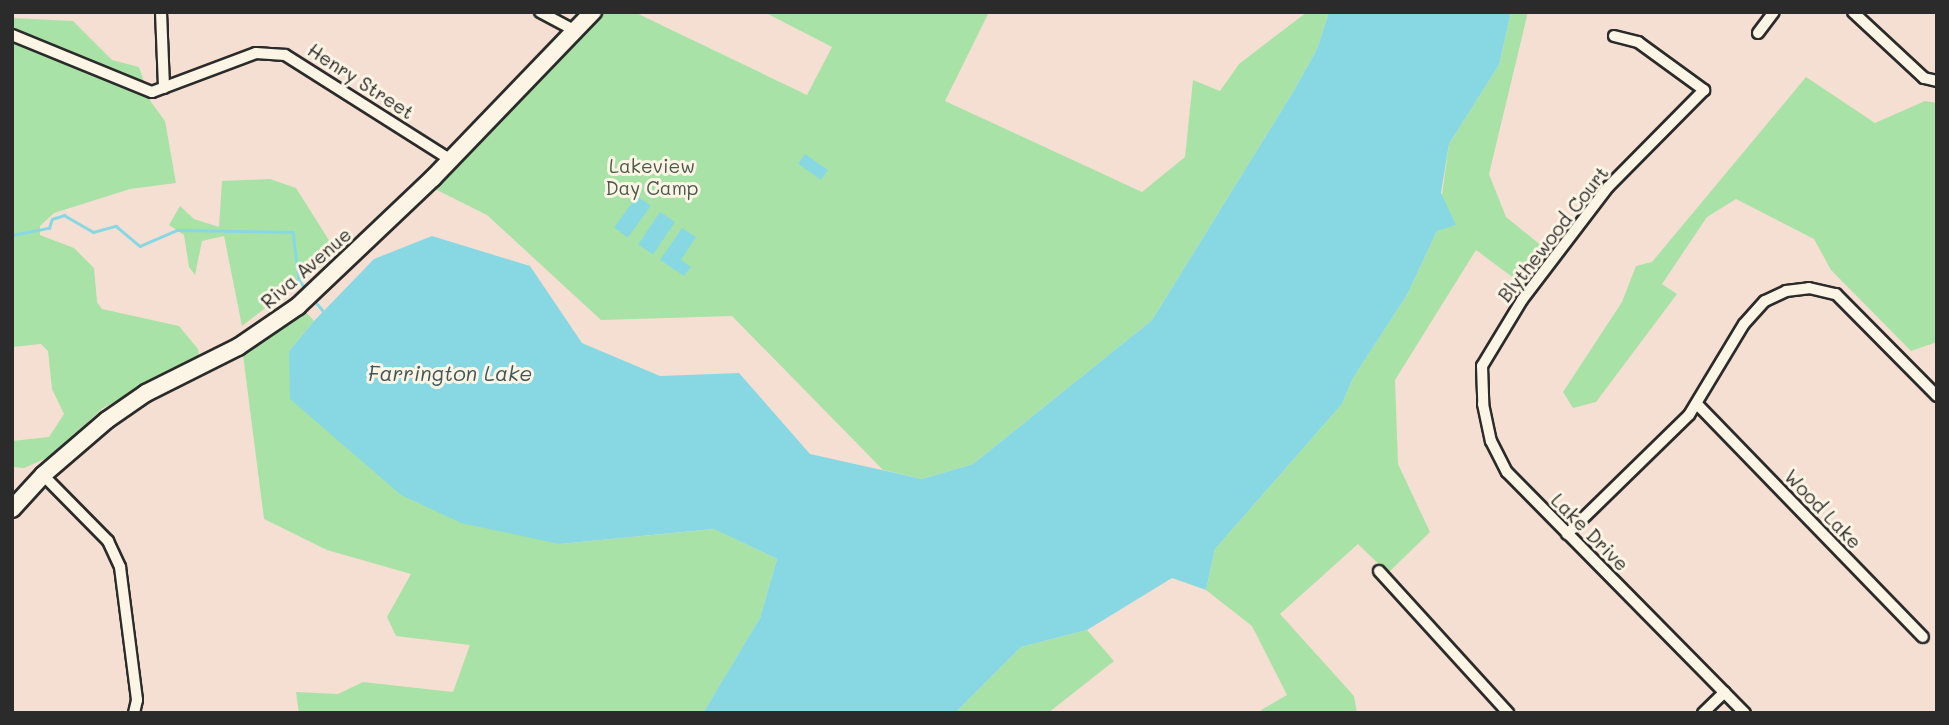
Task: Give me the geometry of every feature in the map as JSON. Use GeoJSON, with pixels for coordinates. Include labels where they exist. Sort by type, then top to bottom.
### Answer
{"type":"FeatureCollection","features":[{"type":"Feature","properties":{"kind":"street"},"geometry":{"type":"LineString","coordinates":[[160,12],[163,88]]}},
{"type":"Feature","properties":{"kind":"street"},"geometry":{"type":"LineString","coordinates":[[540,12],[575,32]]}},
{"type":"Feature","properties":{"kind":"street","name":"Riva Avenue"},"geometry":{"type":"LineString","coordinates":[[12,509],[43,475],[116,413],[245,343],[310,295],[451,160],[593,12]]}},
{"type":"Feature","properties":{"kind":"street"},"geometry":{"type":"LineString","coordinates":[[1758,33],[1774,12]]}},
{"type":"Feature","properties":{"kind":"street"},"geometry":{"type":"LineString","coordinates":[[1853,12],[1924,78],[1937,81]]}},
{"type":"Feature","properties":{"kind":"street","name":"Henry Street"},"geometry":{"type":"LineString","coordinates":[[12,35],[140,90],[163,88],[256,53],[285,55],[451,160]]}},
{"type":"Feature","properties":{"kind":"street","name":"Blythewood Court"},"geometry":{"type":"LineString","coordinates":[[1495,345],[1522,300],[1608,187],[1704,90],[1638,42],[1614,36]]}},
{"type":"Feature","properties":{"kind":"street"},"geometry":{"type":"LineString","coordinates":[[1567,534],[1698,405],[1751,316],[1765,301],[1786,291],[1809,288],[1836,294],[1937,396]]}},
{"type":"Feature","properties":{"kind":"street","name":"Lake Drive"},"geometry":{"type":"LineString","coordinates":[[1495,345],[1482,366],[1483,404],[1491,441],[1507,472],[1745,713]]}},
{"type":"Feature","properties":{"kind":"street","name":"Wood Lake"},"geometry":{"type":"LineString","coordinates":[[1698,405],[1923,637]]}},
{"type":"Feature","properties":{"kind":"street"},"geometry":{"type":"LineString","coordinates":[[43,475],[108,541],[120,567],[137,700],[134,713]]}},
{"type":"Feature","properties":{"kind":"street"},"geometry":{"type":"LineString","coordinates":[[1379,571],[1508,713]]}},
{"type":"Feature","properties":{"kind":"street"},"geometry":{"type":"LineString","coordinates":[[1703,713],[1725,692]]}},
{"type":"Feature","properties":{"kind":"green space","name":"Lakeview Day Camp"},"geometry":{"type":"Polygon","coordinates":[[[594,12],[634,12],[807,95],[832,47],[764,12],[989,12],[945,101],[1142,192],[1185,157],[1193,80],[1220,91],[1239,64],[1307,12],[1329,12],[1317,49],[1293,92],[1152,320],[973,464],[922,479],[883,470],[732,316],[601,320],[487,215],[431,187],[594,12]]]}},
{"type":"Feature","properties":{"kind":"green space"},"geometry":{"type":"Polygon","coordinates":[[[1511,12],[1528,12],[1489,174],[1506,217],[1548,251],[1523,285],[1476,250],[1395,380],[1398,464],[1430,532],[1388,573],[1358,544],[1280,614],[1354,696],[1357,713],[1263,713],[1261,710],[1287,695],[1252,626],[1206,590],[1215,549],[1342,404],[1353,378],[1407,295],[1437,231],[1449,144],[1499,65],[1511,12]]]}},
{"type":"Feature","properties":{"kind":"green space"},"geometry":{"type":"Polygon","coordinates":[[[12,18],[73,21],[112,60],[139,67],[151,102],[165,121],[176,183],[130,189],[54,213],[40,226],[40,235],[74,248],[94,268],[97,302],[102,309],[179,326],[198,349],[199,358],[103,408],[49,457],[24,468],[12,467],[12,441],[49,437],[64,414],[52,389],[48,351],[41,344],[12,347],[12,18]]]}},
{"type":"Feature","properties":{"kind":"green space"},"geometry":{"type":"Polygon","coordinates":[[[1806,77],[1875,123],[1925,101],[1937,103],[1937,342],[1911,351],[1831,270],[1814,239],[1736,199],[1707,217],[1662,284],[1677,294],[1596,402],[1573,408],[1563,392],[1622,302],[1636,266],[1652,262],[1806,77]]]}},
{"type":"Feature","properties":{"kind":"green space"},"geometry":{"type":"Polygon","coordinates":[[[270,179],[296,188],[337,253],[242,326],[224,236],[202,241],[195,275],[189,267],[184,235],[169,225],[180,206],[194,219],[219,227],[222,181],[270,179]]]}},
{"type":"Feature","properties":{"kind":"green space"},"geometry":{"type":"Polygon","coordinates":[[[306,312],[314,321],[289,351],[559,544],[715,529],[777,559],[760,618],[703,713],[299,713],[296,692],[338,694],[363,682],[453,692],[470,645],[396,636],[387,617],[411,574],[327,550],[264,519],[243,355],[306,312]]]}},
{"type":"Feature","properties":{"kind":"green space"},"geometry":{"type":"Polygon","coordinates":[[[1087,630],[1114,661],[1048,713],[955,713],[1021,647],[1087,630]]]}},
{"type":"Feature","properties":{"kind":"water","name":"Farrington Lake"},"geometry":{"type":"Polygon","coordinates":[[[1329,12],[1511,12],[1499,65],[1449,144],[1441,193],[1456,225],[1437,231],[1407,295],[1353,378],[1342,404],[1215,549],[1206,590],[1172,578],[1087,630],[1021,647],[955,713],[703,713],[760,618],[777,559],[714,529],[559,544],[461,523],[401,495],[290,399],[289,351],[314,321],[374,259],[432,236],[530,266],[582,343],[660,376],[739,373],[810,454],[922,479],[973,464],[1152,320],[1293,92],[1317,49],[1329,12]]]}},
{"type":"Feature","properties":{"kind":"water"},"geometry":{"type":"Polygon","coordinates":[[[805,154],[828,170],[821,180],[798,164],[805,154]]]}},
{"type":"Feature","properties":{"kind":"water"},"geometry":{"type":"Polygon","coordinates":[[[637,196],[651,206],[628,238],[614,228],[637,196]]]}},
{"type":"Feature","properties":{"kind":"water"},"geometry":{"type":"Polygon","coordinates":[[[660,212],[675,222],[653,254],[638,244],[660,212]]]}},
{"type":"Feature","properties":{"kind":"water"},"geometry":{"type":"Polygon","coordinates":[[[682,228],[696,237],[681,260],[691,267],[684,276],[660,260],[682,228]]]}},
{"type":"Feature","properties":{"kind":"waterway"},"geometry":{"type":"LineString","coordinates":[[12,235],[49,228],[52,219],[64,215],[93,232],[116,226],[140,246],[177,230],[293,232],[299,280],[306,289]]}},
{"type":"Feature","properties":{"kind":"waterway"},"geometry":{"type":"LineString","coordinates":[[314,300],[324,312]]}}]}
